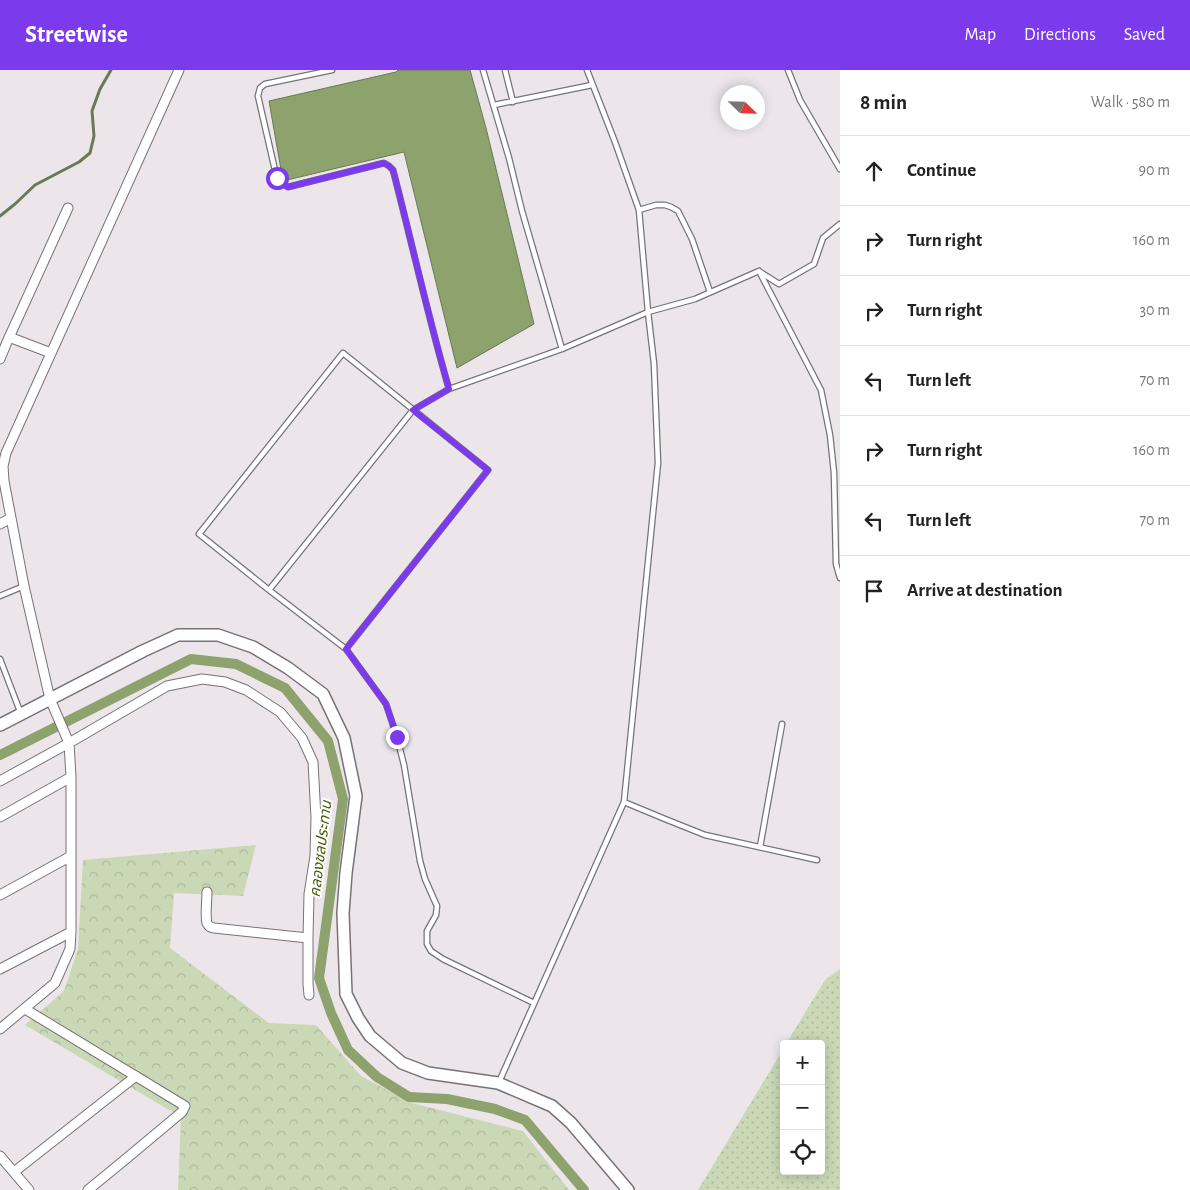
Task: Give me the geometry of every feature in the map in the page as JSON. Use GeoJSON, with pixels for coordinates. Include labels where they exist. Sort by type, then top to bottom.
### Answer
{"type":"FeatureCollection","features":[{"type":"Feature","properties":{"kind":"street"},"geometry":{"type":"LineString","coordinates":[[0,1029],[55,984],[70,949],[71,932],[70,743],[50,699],[24,586],[2,467],[6,453],[50,353],[179,70]]}},
{"type":"Feature","properties":{"kind":"street"},"geometry":{"type":"LineString","coordinates":[[0,360],[68,208]]}},
{"type":"Feature","properties":{"kind":"street"},"geometry":{"type":"LineString","coordinates":[[9,337],[50,353]]}},
{"type":"Feature","properties":{"kind":"street"},"geometry":{"type":"LineString","coordinates":[[0,524],[11,518]]}},
{"type":"Feature","properties":{"kind":"street"},"geometry":{"type":"LineString","coordinates":[[0,725],[143,651],[178,636],[218,635],[253,646],[288,668],[323,694],[344,738],[356,796],[343,913],[346,994],[358,1018],[370,1036],[402,1063],[428,1072],[498,1083],[552,1106],[571,1123],[628,1190]]}},
{"type":"Feature","properties":{"kind":"street"},"geometry":{"type":"LineString","coordinates":[[0,781],[70,743],[167,686],[202,679],[225,682],[246,690],[280,712],[302,738],[314,762],[316,818],[315,856],[309,894],[309,995]]}},
{"type":"Feature","properties":{"kind":"street"},"geometry":{"type":"LineString","coordinates":[[0,818],[71,777]]}},
{"type":"Feature","properties":{"kind":"street"},"geometry":{"type":"LineString","coordinates":[[0,895],[70,856]]}},
{"type":"Feature","properties":{"kind":"street"},"geometry":{"type":"LineString","coordinates":[[207,892],[207,919],[210,927],[308,938]]}},
{"type":"Feature","properties":{"kind":"street"},"geometry":{"type":"LineString","coordinates":[[0,970],[71,932]]}},
{"type":"Feature","properties":{"kind":"street"},"geometry":{"type":"LineString","coordinates":[[25,1009],[185,1106],[182,1112],[88,1190]]}},
{"type":"Feature","properties":{"kind":"street"},"geometry":{"type":"LineString","coordinates":[[14,1172],[136,1076]]}},
{"type":"Feature","properties":{"kind":"street"},"geometry":{"type":"LineString","coordinates":[[0,1156],[29,1190]]}},
{"type":"Feature","properties":{"kind":"lane"},"geometry":{"type":"LineString","coordinates":[[332,70],[265,84],[260,88],[258,96],[277,178],[288,187],[384,163],[393,170],[412,242],[434,340],[449,389]]}},
{"type":"Feature","properties":{"kind":"lane"},"geometry":{"type":"LineString","coordinates":[[483,70],[562,349]]}},
{"type":"Feature","properties":{"kind":"lane"},"geometry":{"type":"LineString","coordinates":[[505,70],[513,102]]}},
{"type":"Feature","properties":{"kind":"lane"},"geometry":{"type":"LineString","coordinates":[[498,1083],[624,802],[658,463],[654,364],[639,210],[587,70]]}},
{"type":"Feature","properties":{"kind":"lane"},"geometry":{"type":"LineString","coordinates":[[788,70],[800,100],[840,169]]}},
{"type":"Feature","properties":{"kind":"lane"},"geometry":{"type":"LineString","coordinates":[[494,105],[592,85]]}},
{"type":"Feature","properties":{"kind":"lane"},"geometry":{"type":"LineString","coordinates":[[639,210],[656,205],[665,205],[678,211],[692,239],[710,292]]}},
{"type":"Feature","properties":{"kind":"lane"},"geometry":{"type":"LineString","coordinates":[[759,271],[779,284],[814,264],[824,238],[840,224]]}},
{"type":"Feature","properties":{"kind":"lane"},"geometry":{"type":"LineString","coordinates":[[269,590],[413,410],[449,389],[562,349],[648,312],[695,299],[759,271]]}},
{"type":"Feature","properties":{"kind":"lane"},"geometry":{"type":"LineString","coordinates":[[759,271],[820,390],[830,435],[834,473],[836,564],[840,578]]}},
{"type":"Feature","properties":{"kind":"lane"},"geometry":{"type":"LineString","coordinates":[[346,649],[488,470],[343,353],[199,534],[346,649],[386,704],[404,765],[420,861],[425,879],[437,906],[436,915],[427,931],[426,944],[431,951],[443,959],[534,1003]]}},
{"type":"Feature","properties":{"kind":"lane"},"geometry":{"type":"LineString","coordinates":[[0,596],[24,586]]}},
{"type":"Feature","properties":{"kind":"lane"},"geometry":{"type":"LineString","coordinates":[[0,659],[21,714]]}},
{"type":"Feature","properties":{"kind":"lane"},"geometry":{"type":"LineString","coordinates":[[760,848],[782,724]]}},
{"type":"Feature","properties":{"kind":"lane"},"geometry":{"type":"LineString","coordinates":[[624,802],[705,835],[817,860]]}},
{"type":"Feature","properties":{"kind":"green space"},"geometry":{"type":"Polygon","coordinates":[[[256,845],[243,896],[174,893],[170,948],[269,1023],[316,1025],[361,1076],[412,1103],[523,1131],[569,1190],[178,1190],[181,1117],[25,1025],[64,991],[78,949],[83,860],[256,845]]]}},
{"type":"Feature","properties":{"kind":"green space"},"geometry":{"type":"Polygon","coordinates":[[[840,969],[840,1190],[698,1190],[780,1055],[780,1175],[825,1175],[825,1040],[788,1040],[825,980],[840,969]]]}},
{"type":"Feature","properties":{"kind":"shaded area"},"geometry":{"type":"Polygon","coordinates":[[[398,70],[470,70],[534,324],[457,368],[404,152],[283,181],[269,101],[398,70]]]}},
{"type":"Feature","properties":{"kind":"waterway"},"geometry":{"type":"LineString","coordinates":[[0,216],[35,185],[79,162],[90,153],[94,136],[92,111],[100,89],[111,70]]}},
{"type":"Feature","properties":{"kind":"waterway","name":"คลองชลประทาน"},"geometry":{"type":"LineString","coordinates":[[0,755],[191,659],[236,664],[285,688],[328,741],[343,799],[319,978],[331,1013],[348,1050],[377,1077],[409,1097],[447,1099],[495,1109],[525,1120],[584,1190]]}},
{"type":"Feature","properties":{"kind":"route"},"geometry":{"type":"LineString","coordinates":[[277,178],[288,187],[384,163],[393,170],[412,242],[434,340],[449,389],[413,410],[488,470],[346,649],[386,704],[397,737]]}}]}
